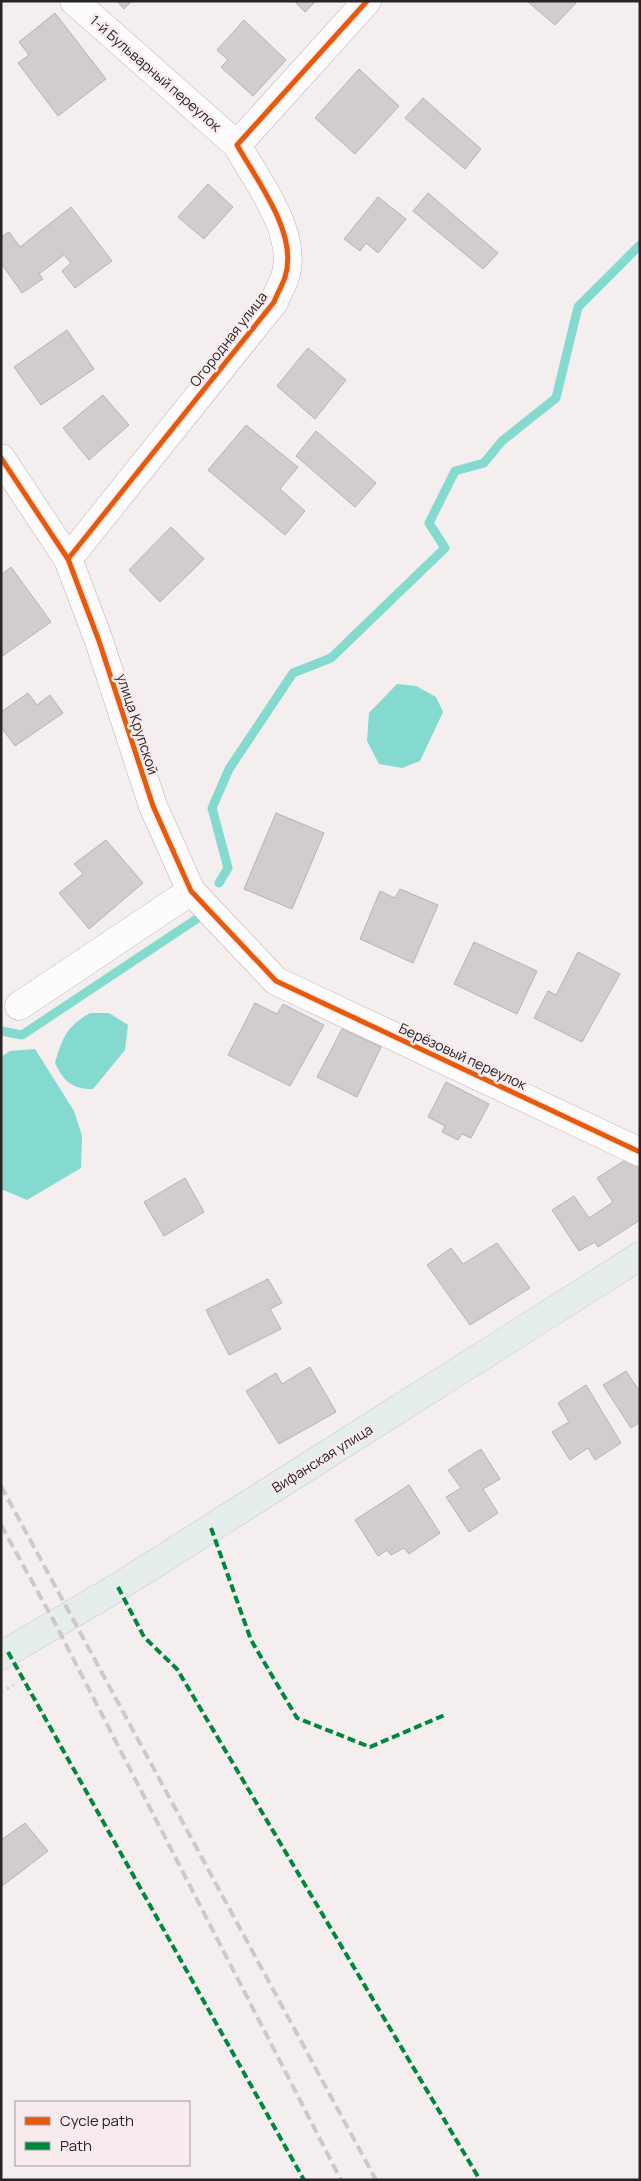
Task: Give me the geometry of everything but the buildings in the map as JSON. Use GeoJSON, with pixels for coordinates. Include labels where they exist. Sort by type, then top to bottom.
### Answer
{"type":"FeatureCollection","features":[{"type":"Feature","properties":{"kind":"main road","name":"Вифанская улица"},"geometry":{"type":"LineString","coordinates":[[1,1656],[118,1587],[640,1256]]}},
{"type":"Feature","properties":{"kind":"street","name":"1-й Бульварный переулок"},"geometry":{"type":"LineString","coordinates":[[74,1],[237,145]]}},
{"type":"Feature","properties":{"kind":"street"},"geometry":{"type":"LineString","coordinates":[[237,145],[367,1]]}},
{"type":"Feature","properties":{"kind":"street","name":"Огородная улица"},"geometry":{"type":"LineString","coordinates":[[68,559],[274,302],[286,276],[287,257],[283,226],[237,145]]}},
{"type":"Feature","properties":{"kind":"street","name":"улица Крупской"},"geometry":{"type":"LineString","coordinates":[[1,458],[68,559],[99,641],[153,806],[191,891],[276,982]]}},
{"type":"Feature","properties":{"kind":"street"},"geometry":{"type":"LineString","coordinates":[[19,1006],[191,891]]}},
{"type":"Feature","properties":{"kind":"street","name":"Берёзовый переулок"},"geometry":{"type":"LineString","coordinates":[[276,982],[640,1152]]}},
{"type":"Feature","properties":{"kind":"shaded area"},"geometry":{"type":"Polygon","coordinates":[[[397,684],[416,686],[436,697],[443,712],[420,761],[402,768],[379,764],[367,741],[369,713],[397,684]]]}},
{"type":"Feature","properties":{"kind":"shaded area"},"geometry":{"type":"Polygon","coordinates":[[[90,1013],[109,1013],[128,1025],[125,1050],[93,1089],[86,1089],[74,1086],[65,1080],[55,1063],[60,1046],[70,1028],[90,1013]]]}},
{"type":"Feature","properties":{"kind":"shaded area"},"geometry":{"type":"Polygon","coordinates":[[[35,1049],[74,1111],[82,1136],[81,1168],[27,1200],[1,1189],[1,1057],[10,1051],[35,1049]]]}},
{"type":"Feature","properties":{"kind":"waterway"},"geometry":{"type":"LineString","coordinates":[[219,883],[228,868],[212,808],[229,769],[293,673],[331,658],[445,548],[429,523],[455,471],[484,463],[502,441],[556,398],[578,307],[640,245]]}},
{"type":"Feature","properties":{"kind":"waterway"},"geometry":{"type":"LineString","coordinates":[[1,1031],[22,1035],[198,918]]}},
{"type":"Feature","properties":{"kind":"railway"},"geometry":{"type":"LineString","coordinates":[[1,1486],[376,2180]]}},
{"type":"Feature","properties":{"kind":"railway"},"geometry":{"type":"LineString","coordinates":[[1,1525],[56,1625],[341,2180]]}},
{"type":"Feature","properties":{"kind":"marked path"},"geometry":{"type":"LineString","coordinates":[[211,1528],[251,1640],[297,1718],[370,1747],[447,1714]]}},
{"type":"Feature","properties":{"kind":"marked path"},"geometry":{"type":"LineString","coordinates":[[118,1587],[144,1637],[177,1669],[480,2180]]}},
{"type":"Feature","properties":{"kind":"marked path"},"geometry":{"type":"LineString","coordinates":[[8,1652],[304,2180]]}},
{"type":"Feature","properties":{"kind":"cycle path"},"geometry":{"type":"LineString","coordinates":[[68,559],[274,302],[285,277],[288,260],[286,243],[274,208],[237,145],[367,1]]}},
{"type":"Feature","properties":{"kind":"cycle path"},"geometry":{"type":"LineString","coordinates":[[1,458],[68,559],[99,641],[153,806],[191,891],[276,981],[640,1152]]}}]}
